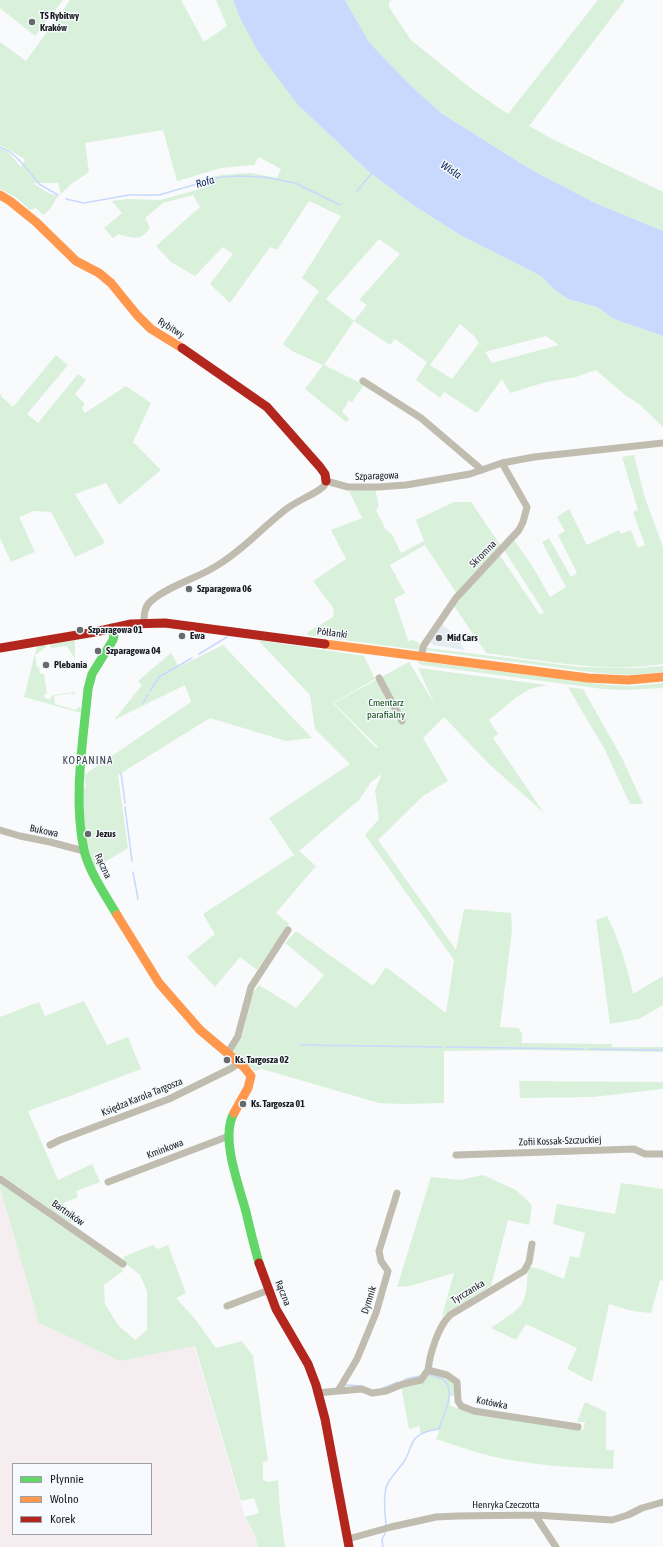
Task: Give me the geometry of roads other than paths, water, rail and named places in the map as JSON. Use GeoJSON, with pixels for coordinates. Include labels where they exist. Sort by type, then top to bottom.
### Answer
{"type":"FeatureCollection","features":[{"type":"Feature","properties":{"kind":"street","name":"Rybitwy"},"geometry":{"type":"LineString","coordinates":[[0,195],[10,201],[36,222],[76,261],[99,273],[111,283],[151,330],[180,346],[267,407],[320,466],[325,474],[326,481]]}},
{"type":"Feature","properties":{"kind":"street"},"geometry":{"type":"LineString","coordinates":[[363,381],[421,418],[482,470]]}},
{"type":"Feature","properties":{"kind":"street","name":"Szparagowa"},"geometry":{"type":"LineString","coordinates":[[326,481],[348,487],[406,485],[470,474],[502,463],[534,457],[663,443]]}},
{"type":"Feature","properties":{"kind":"street","name":"Skromna"},"geometry":{"type":"LineString","coordinates":[[421,656],[424,645],[456,598],[480,571],[506,546],[519,530],[523,522],[527,507],[502,463]]}},
{"type":"Feature","properties":{"kind":"street"},"geometry":{"type":"LineString","coordinates":[[144,623],[145,610],[150,601],[224,562],[283,511],[319,490],[324,486],[326,481]]}},
{"type":"Feature","properties":{"kind":"street","name":"Półłanki"},"geometry":{"type":"LineString","coordinates":[[0,648],[112,628],[161,622],[604,679],[633,680],[663,677]]}},
{"type":"Feature","properties":{"kind":"street","name":"Rączna"},"geometry":{"type":"LineString","coordinates":[[112,628],[114,636],[113,640],[92,674],[88,689],[78,801],[84,851],[95,878],[159,983],[200,1030],[239,1063],[248,1072],[251,1079],[248,1088],[231,1119],[229,1136],[233,1161],[258,1259],[269,1290],[276,1308],[308,1364],[316,1385],[348,1543]]}},
{"type":"Feature","properties":{"kind":"street"},"geometry":{"type":"LineString","coordinates":[[379,678],[402,721]]}},
{"type":"Feature","properties":{"kind":"street","name":"Bukowa"},"geometry":{"type":"LineString","coordinates":[[0,830],[84,851]]}},
{"type":"Feature","properties":{"kind":"street"},"geometry":{"type":"LineString","coordinates":[[227,1054],[238,1036],[251,987],[288,930]]}},
{"type":"Feature","properties":{"kind":"street","name":"Księdza Karola Targosza"},"geometry":{"type":"LineString","coordinates":[[50,1145],[169,1099],[230,1069],[239,1063]]}},
{"type":"Feature","properties":{"kind":"street","name":"Kminkowa"},"geometry":{"type":"LineString","coordinates":[[108,1182],[229,1136]]}},
{"type":"Feature","properties":{"kind":"street","name":"Zofii Kossak-Szczuckiej"},"geometry":{"type":"LineString","coordinates":[[456,1155],[634,1149],[645,1154],[663,1154]]}},
{"type":"Feature","properties":{"kind":"street","name":"Bartników"},"geometry":{"type":"LineString","coordinates":[[0,1179],[123,1264]]}},
{"type":"Feature","properties":{"kind":"street","name":"Dymnik"},"geometry":{"type":"LineString","coordinates":[[338,1391],[357,1359],[376,1313],[388,1271],[381,1261],[378,1251],[397,1193]]}},
{"type":"Feature","properties":{"kind":"street","name":"Tyrczanka"},"geometry":{"type":"LineString","coordinates":[[428,1370],[429,1362],[443,1321],[450,1315],[524,1271],[528,1262],[532,1244]]}},
{"type":"Feature","properties":{"kind":"street"},"geometry":{"type":"LineString","coordinates":[[227,1306],[269,1290]]}},
{"type":"Feature","properties":{"kind":"street"},"geometry":{"type":"LineString","coordinates":[[317,1393],[362,1389],[372,1393],[386,1391],[403,1384],[421,1380],[428,1370]]}},
{"type":"Feature","properties":{"kind":"street","name":"Kotówka"},"geometry":{"type":"LineString","coordinates":[[428,1370],[447,1375],[457,1382],[458,1401],[461,1406],[474,1411],[578,1427]]}},
{"type":"Feature","properties":{"kind":"street","name":"Henryka Czeczotta"},"geometry":{"type":"LineString","coordinates":[[348,1543],[390,1527],[436,1517],[535,1515],[612,1520],[628,1515],[642,1508],[663,1502]]}},
{"type":"Feature","properties":{"kind":"street"},"geometry":{"type":"LineString","coordinates":[[535,1515],[556,1547]]}},
{"type":"Feature","properties":{"kind":"water","name":"Wisła"},"geometry":{"type":"Polygon","coordinates":[[[233,0],[345,0],[369,42],[407,82],[441,113],[530,169],[595,203],[663,231],[663,336],[614,319],[597,307],[568,299],[556,291],[541,276],[460,235],[410,203],[368,171],[297,104],[258,51],[240,18],[233,0]]]}},
{"type":"Feature","properties":{"kind":"waterway","name":"Rofa"},"geometry":{"type":"LineString","coordinates":[[0,147],[10,152],[17,158],[39,184],[58,195]]}},
{"type":"Feature","properties":{"kind":"waterway","name":"Rofa"},"geometry":{"type":"LineString","coordinates":[[357,191],[372,173]]}},
{"type":"Feature","properties":{"kind":"waterway","name":"Rofa"},"geometry":{"type":"LineString","coordinates":[[66,199],[84,203],[129,195],[159,195],[221,177],[239,176],[264,177],[295,183],[340,205]]}},
{"type":"Feature","properties":{"kind":"waterway"},"geometry":{"type":"LineString","coordinates":[[199,654],[227,637]]}},
{"type":"Feature","properties":{"kind":"waterway"},"geometry":{"type":"LineString","coordinates":[[150,691],[159,677],[192,658]]}},
{"type":"Feature","properties":{"kind":"waterway"},"geometry":{"type":"LineString","coordinates":[[143,703],[148,695]]}},
{"type":"Feature","properties":{"kind":"waterway"},"geometry":{"type":"LineString","coordinates":[[121,773],[125,803]]}},
{"type":"Feature","properties":{"kind":"waterway"},"geometry":{"type":"LineString","coordinates":[[125,807],[132,861]]}},
{"type":"Feature","properties":{"kind":"waterway"},"geometry":{"type":"LineString","coordinates":[[133,872],[138,899]]}},
{"type":"Feature","properties":{"kind":"waterway"},"geometry":{"type":"LineString","coordinates":[[300,1045],[442,1047]]}},
{"type":"Feature","properties":{"kind":"waterway"},"geometry":{"type":"LineString","coordinates":[[446,1047],[584,1049]]}},
{"type":"Feature","properties":{"kind":"waterway"},"geometry":{"type":"LineString","coordinates":[[589,1049],[663,1050]]}},
{"type":"Feature","properties":{"kind":"waterway"},"geometry":{"type":"LineString","coordinates":[[386,1525],[384,1502],[387,1484],[405,1460],[416,1438],[425,1432],[439,1429],[446,1410],[449,1395],[447,1383],[442,1379],[429,1375]]}},
{"type":"Feature","properties":{"kind":"waterway"},"geometry":{"type":"LineString","coordinates":[[405,1379],[420,1376]]}},
{"type":"Feature","properties":{"kind":"waterway"},"geometry":{"type":"LineString","coordinates":[[383,1388],[398,1382]]}},
{"type":"Feature","properties":{"kind":"waterway"},"geometry":{"type":"LineString","coordinates":[[346,1385],[362,1386]]}},
{"type":"Feature","properties":{"kind":"waterway"},"geometry":{"type":"LineString","coordinates":[[383,1547],[382,1540],[385,1533]]}},
{"type":"Feature","properties":{"kind":"place","name":"TS Rybitwy Kraków"},"geometry":{"type":"Point","coordinates":[32,22]}},
{"type":"Feature","properties":{"kind":"place","name":"Szparagowa 06"},"geometry":{"type":"Point","coordinates":[189,589]}},
{"type":"Feature","properties":{"kind":"place","name":"Szparagowa 01"},"geometry":{"type":"Point","coordinates":[80,630]}},
{"type":"Feature","properties":{"kind":"place","name":"Ewa"},"geometry":{"type":"Point","coordinates":[182,636]}},
{"type":"Feature","properties":{"kind":"place","name":"Mid Cars"},"geometry":{"type":"Point","coordinates":[439,638]}},
{"type":"Feature","properties":{"kind":"place","name":"Szparagowa 04"},"geometry":{"type":"Point","coordinates":[98,651]}},
{"type":"Feature","properties":{"kind":"place","name":"Plebania"},"geometry":{"type":"Point","coordinates":[46,665]}},
{"type":"Feature","properties":{"kind":"place","name":"Jezus"},"geometry":{"type":"Point","coordinates":[88,834]}},
{"type":"Feature","properties":{"kind":"place","name":"Ks. Targosza 02"},"geometry":{"type":"Point","coordinates":[227,1060]}},
{"type":"Feature","properties":{"kind":"place","name":"Ks. Targosza 01"},"geometry":{"type":"Point","coordinates":[243,1104]}},
{"type":"Feature","properties":{"kind":"district","name":"KOPANINA"},"geometry":{"type":"Point","coordinates":[88,761]}},
{"type":"Feature","properties":{"kind":"park label","name":"Cmentarz parafialny"},"geometry":{"type":"Point","coordinates":[386,708]}}]}
